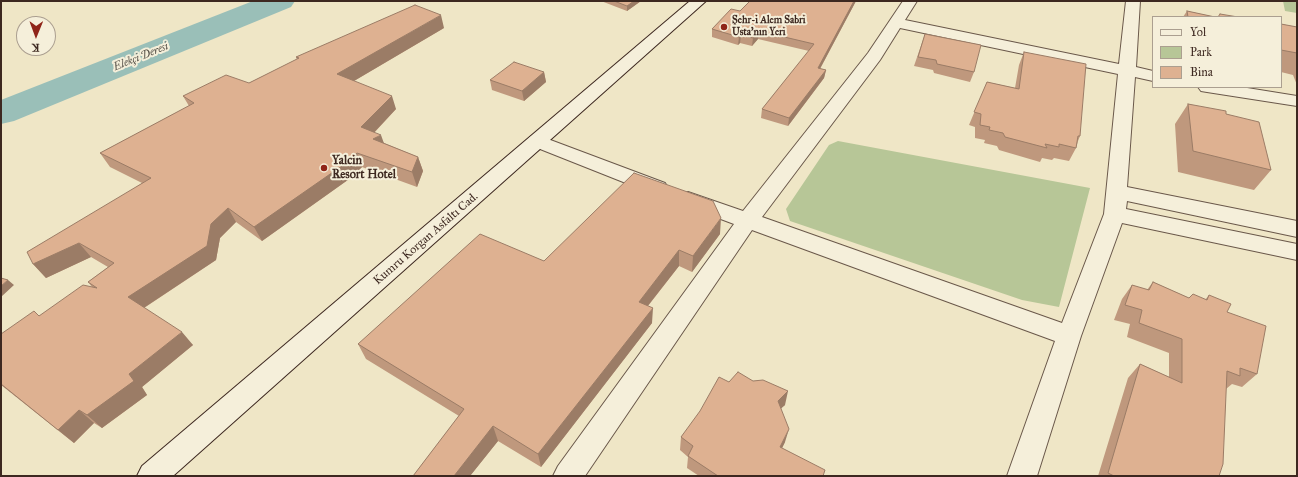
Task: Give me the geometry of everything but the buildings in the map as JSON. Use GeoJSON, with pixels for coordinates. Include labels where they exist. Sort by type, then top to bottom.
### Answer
{"type":"FeatureCollection","features":[{"type":"Feature","properties":{"kind":"street","name":"Kumru Korgan Asfaltı Cad."},"geometry":{"type":"LineString","coordinates":[[152,476],[699,1]]}},
{"type":"Feature","properties":{"kind":"street"},"geometry":{"type":"LineString","coordinates":[[568,476],[748,220],[874,56],[910,1]]}},
{"type":"Feature","properties":{"kind":"street"},"geometry":{"type":"LineString","coordinates":[[1022,476],[1069,336],[1115,214],[1133,1]]}},
{"type":"Feature","properties":{"kind":"street"},"geometry":{"type":"LineString","coordinates":[[896,23],[1152,76]]}},
{"type":"Feature","properties":{"kind":"street"},"geometry":{"type":"LineString","coordinates":[[1213,88],[1297,101]]}},
{"type":"Feature","properties":{"kind":"street"},"geometry":{"type":"LineString","coordinates":[[537,142],[595,165],[1069,336]]}},
{"type":"Feature","properties":{"kind":"street"},"geometry":{"type":"LineString","coordinates":[[1117,192],[1297,229]]}},
{"type":"Feature","properties":{"kind":"street"},"geometry":{"type":"LineString","coordinates":[[1115,214],[1297,252]]}},
{"type":"Feature","properties":{"kind":"green space"},"geometry":{"type":"Polygon","coordinates":[[[1283,1],[1297,1],[1297,13],[1285,11],[1283,1]]]}},
{"type":"Feature","properties":{"kind":"green space"},"geometry":{"type":"Polygon","coordinates":[[[838,141],[1090,188],[1059,307],[1022,300],[790,221],[786,209],[829,145],[838,141]]]}},
{"type":"Feature","properties":{"kind":"waterway","name":"Elekçi Deresi"},"geometry":{"type":"LineString","coordinates":[[1,113],[280,1]]}},
{"type":"Feature","properties":{"kind":"place","name":"Şehr-i Alem Sabri Usta'nın Yeri"},"geometry":{"type":"Point","coordinates":[724,27]}},
{"type":"Feature","properties":{"kind":"place","name":"Yalcin Resort Hotel"},"geometry":{"type":"Point","coordinates":[324,168]}}]}
